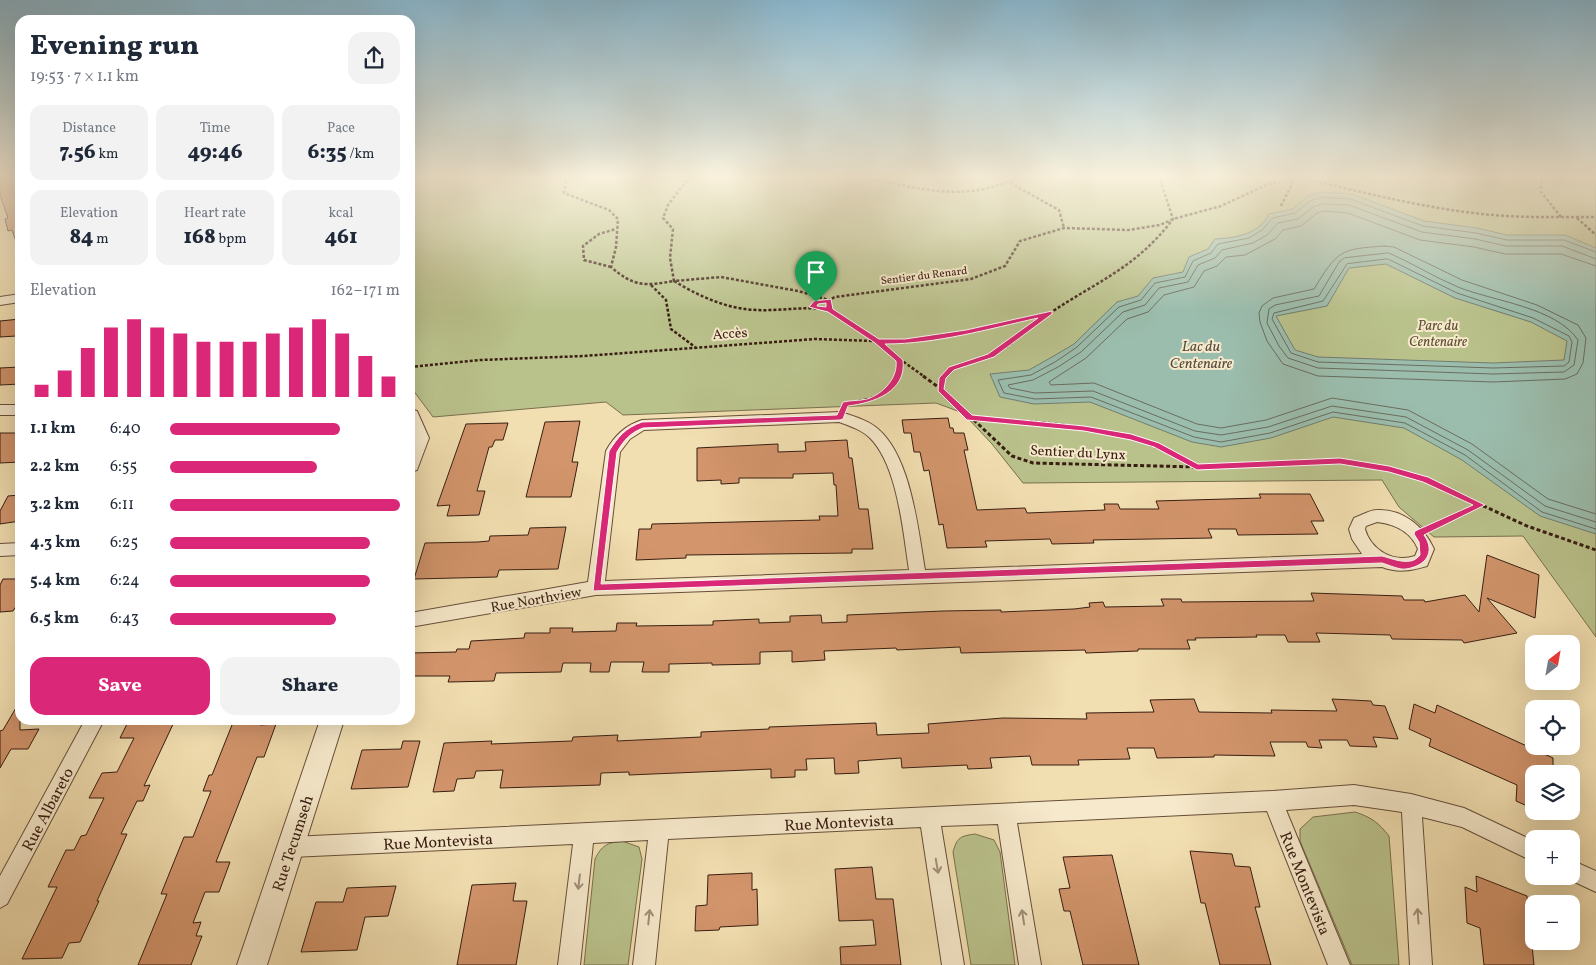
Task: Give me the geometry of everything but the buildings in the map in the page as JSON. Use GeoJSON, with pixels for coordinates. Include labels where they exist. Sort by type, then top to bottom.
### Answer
{"type":"FeatureCollection","features":[{"type":"Feature","properties":{"kind":"street"},"geometry":{"type":"LineString","coordinates":[[0,301],[15,299]]}},
{"type":"Feature","properties":{"kind":"street"},"geometry":{"type":"LineString","coordinates":[[0,410],[15,410]]}},
{"type":"Feature","properties":{"kind":"street"},"geometry":{"type":"LineString","coordinates":[[596,588],[613,451],[622,437],[631,430],[642,425],[840,418],[860,423],[880,440],[900,482],[918,577]]}},
{"type":"Feature","properties":{"kind":"street"},"geometry":{"type":"LineString","coordinates":[[415,428],[419,438],[415,450]]}},
{"type":"Feature","properties":{"kind":"street","name":"Rue Northview"},"geometry":{"type":"LineString","coordinates":[[415,619],[596,588],[1382,560],[1405,566],[1421,561],[1425,556],[1426,549],[1418,534],[1409,526],[1387,516],[1376,516],[1360,522],[1357,528],[1363,545],[1382,560]]}},
{"type":"Feature","properties":{"kind":"street"},"geometry":{"type":"LineString","coordinates":[[0,550],[15,549]]}},
{"type":"Feature","properties":{"kind":"street","name":"Rue Albareto"},"geometry":{"type":"LineString","coordinates":[[0,897],[92,725]]}},
{"type":"Feature","properties":{"kind":"street","name":"Rue Tecumseh"},"geometry":{"type":"LineString","coordinates":[[252,965],[330,725]]}},
{"type":"Feature","properties":{"kind":"street","name":"Rue Montevista"},"geometry":{"type":"LineString","coordinates":[[291,847],[929,818],[1273,801],[1354,795],[1411,804],[1464,818],[1525,848]]}},
{"type":"Feature","properties":{"kind":"street","name":"Rue Montevista"},"geometry":{"type":"LineString","coordinates":[[1273,801],[1339,965]]}},
{"type":"Feature","properties":{"kind":"street"},"geometry":{"type":"LineString","coordinates":[[1411,804],[1421,965]]}},
{"type":"Feature","properties":{"kind":"street"},"geometry":{"type":"LineString","coordinates":[[1006,814],[1030,965]]}},
{"type":"Feature","properties":{"kind":"street"},"geometry":{"type":"LineString","coordinates":[[929,818],[953,965]]}},
{"type":"Feature","properties":{"kind":"street"},"geometry":{"type":"LineString","coordinates":[[644,965],[659,830]]}},
{"type":"Feature","properties":{"kind":"street"},"geometry":{"type":"LineString","coordinates":[[569,965],[584,834]]}},
{"type":"Feature","properties":{"kind":"street"},"geometry":{"type":"LineString","coordinates":[[1580,874],[1596,882]]}},
{"type":"Feature","properties":{"kind":"path"},"geometry":{"type":"LineString","coordinates":[[610,268],[616,247],[618,221]]}},
{"type":"Feature","properties":{"kind":"path"},"geometry":{"type":"LineString","coordinates":[[666,221],[673,229],[670,258],[674,281]]}},
{"type":"Feature","properties":{"kind":"path"},"geometry":{"type":"LineString","coordinates":[[1062,221],[1064,228]]}},
{"type":"Feature","properties":{"kind":"path","name":"Sentier du Renard"},"geometry":{"type":"LineString","coordinates":[[812,307],[816,302],[875,290],[971,279],[1005,266],[1020,241],[1064,228],[1128,230],[1160,225],[1169,221]]}},
{"type":"Feature","properties":{"kind":"path"},"geometry":{"type":"LineString","coordinates":[[616,229],[599,234],[583,246],[584,260],[610,268],[626,280],[650,285],[721,277],[798,290],[829,300],[830,310],[878,342],[941,389],[943,378],[952,368],[991,356],[1049,313],[1103,283],[1145,254],[1172,221]]}},
{"type":"Feature","properties":{"kind":"path"},"geometry":{"type":"LineString","coordinates":[[1580,221],[1596,235]]}},
{"type":"Feature","properties":{"kind":"path","name":"Sentier du Renard"},"geometry":{"type":"LineString","coordinates":[[674,281],[723,303],[746,309],[812,307],[830,310]]}},
{"type":"Feature","properties":{"kind":"path"},"geometry":{"type":"LineString","coordinates":[[650,285],[666,300],[671,329],[695,347]]}},
{"type":"Feature","properties":{"kind":"path","name":"Accès"},"geometry":{"type":"LineString","coordinates":[[415,366],[480,360],[584,356],[814,339],[905,342],[966,332],[1049,313]]}},
{"type":"Feature","properties":{"kind":"path"},"geometry":{"type":"LineString","coordinates":[[840,418],[846,404],[869,401],[892,386],[900,368],[900,360]]}},
{"type":"Feature","properties":{"kind":"path","name":"Sentier du Lynx"},"geometry":{"type":"LineString","coordinates":[[941,389],[1012,456],[1033,463],[1197,467],[1340,461],[1389,469],[1425,479],[1527,526],[1596,550]]}},
{"type":"Feature","properties":{"kind":"path"},"geometry":{"type":"LineString","coordinates":[[970,418],[1076,428],[1131,437],[1157,445],[1197,467]]}},
{"type":"Feature","properties":{"kind":"path"},"geometry":{"type":"LineString","coordinates":[[1418,534],[1480,505]]}},
{"type":"Feature","properties":{"kind":"green space","name":"Parc du Centenaire"},"geometry":{"type":"Polygon","coordinates":[[[415,221],[1596,221],[1596,637],[1523,536],[1434,537],[1399,507],[1382,480],[1023,483],[992,444],[963,413],[936,403],[623,415],[606,402],[433,417],[415,393],[415,221]]]}},
{"type":"Feature","properties":{"kind":"green space"},"geometry":{"type":"Polygon","coordinates":[[[1355,812],[1374,821],[1389,836],[1399,965],[1352,965],[1300,841],[1300,829],[1313,817],[1355,812]]]}},
{"type":"Feature","properties":{"kind":"green space"},"geometry":{"type":"Polygon","coordinates":[[[975,834],[994,840],[1000,852],[1015,965],[971,965],[953,852],[960,838],[975,834]]]}},
{"type":"Feature","properties":{"kind":"green space"},"geometry":{"type":"Polygon","coordinates":[[[622,841],[639,847],[642,859],[628,965],[584,965],[595,859],[606,846],[622,841]]]}},
{"type":"Feature","properties":{"kind":"water","name":"Lac du Centenaire"},"geometry":{"type":"Polygon","coordinates":[[[1265,221],[1424,221],[1477,228],[1507,235],[1565,235],[1596,248],[1596,534],[1540,516],[1462,460],[1404,428],[1333,417],[1271,438],[1221,447],[1192,442],[1090,402],[1034,404],[1000,397],[990,374],[1029,370],[1074,344],[1117,302],[1138,296],[1153,278],[1183,272],[1189,257],[1208,249],[1215,239],[1246,234],[1265,221]],[[1386,264],[1349,268],[1327,306],[1276,316],[1295,350],[1318,357],[1493,363],[1564,360],[1567,341],[1531,322],[1455,298],[1386,264]]]}},
{"type":"Feature","properties":{"kind":"route"},"geometry":{"type":"LineString","coordinates":[[816,302],[812,307],[830,310],[878,342],[905,342],[966,332],[1049,313],[991,356],[952,368],[943,378],[941,389],[970,418],[1084,429],[1131,437],[1157,445],[1197,467],[1340,461],[1389,469],[1425,479],[1480,505],[1418,534],[1426,549],[1425,556],[1414,565],[1405,566],[1382,560],[596,588],[613,451],[622,437],[631,430],[642,425],[840,418],[846,404],[878,398],[892,386],[900,368],[900,360],[878,342],[830,310],[829,300],[816,302]]}}]}
